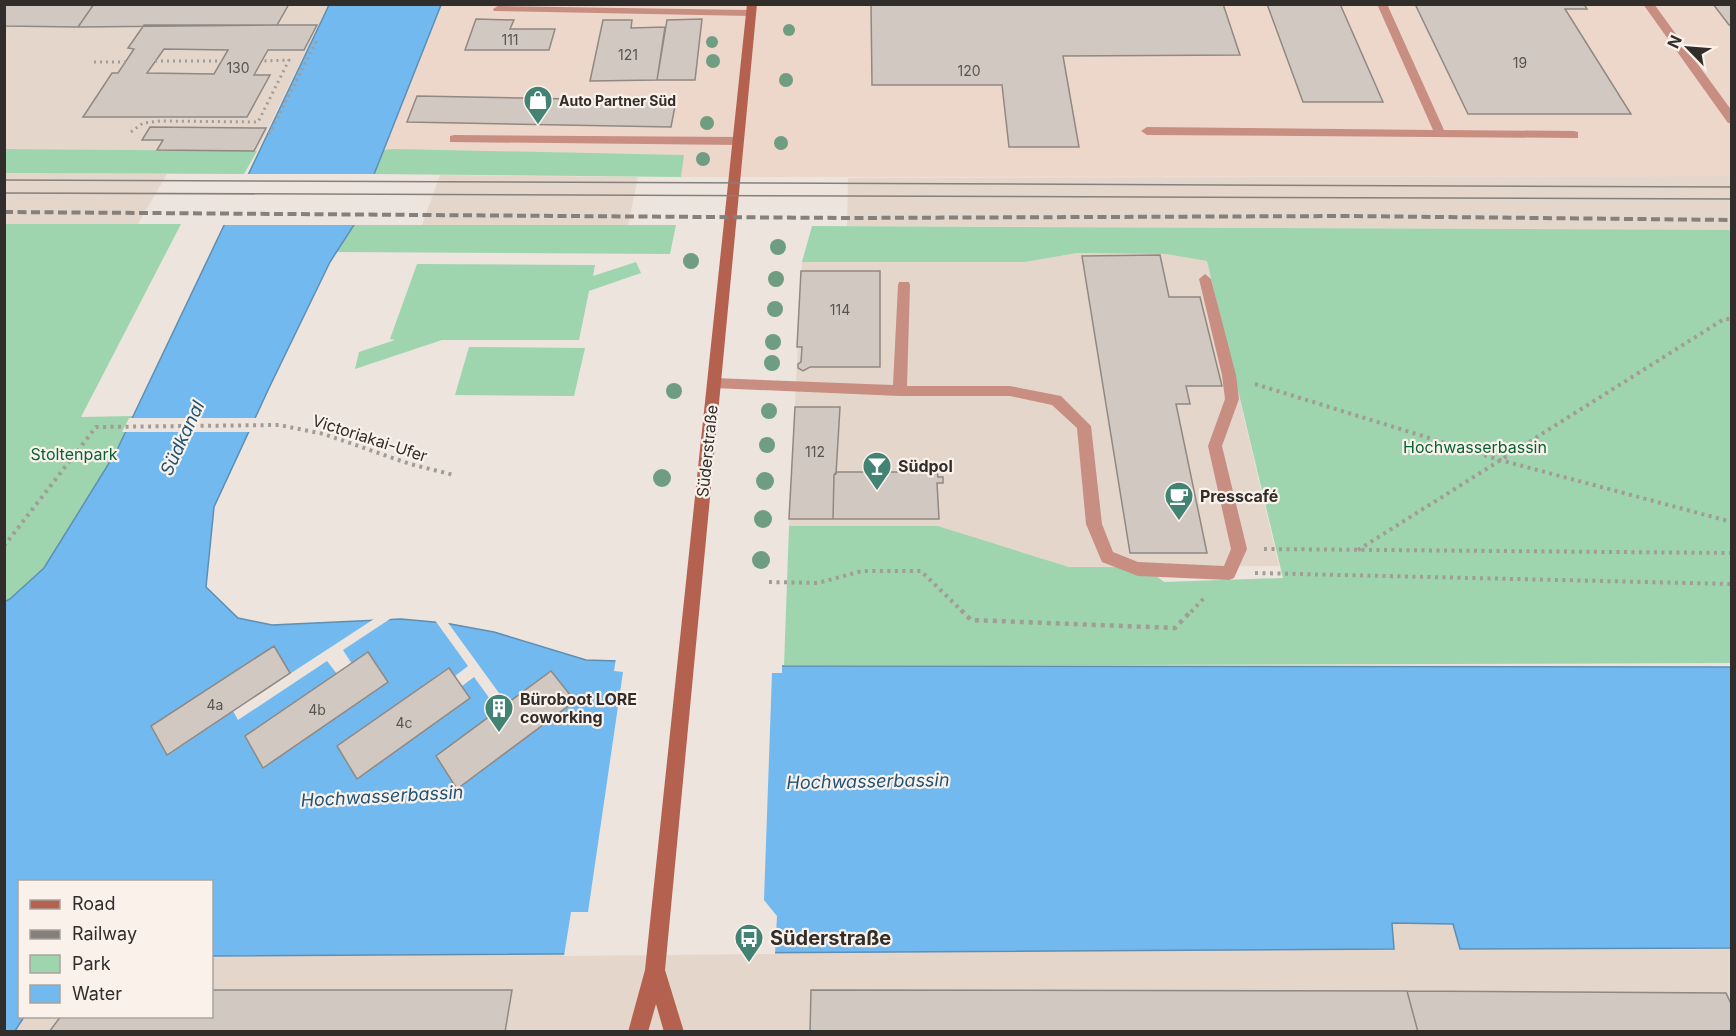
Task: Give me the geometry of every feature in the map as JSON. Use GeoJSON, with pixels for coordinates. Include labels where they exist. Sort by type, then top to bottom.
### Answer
{"type":"FeatureCollection","features":[{"type":"Feature","properties":{"kind":"main road","name":"Süderstraße"},"geometry":{"type":"LineString","coordinates":[[638,1032],[655,970],[751,9]]}},
{"type":"Feature","properties":{"kind":"main road","name":"Süderstraße"},"geometry":{"type":"LineString","coordinates":[[655,970],[674,1032]]}},
{"type":"Feature","properties":{"kind":"street"},"geometry":{"type":"LineString","coordinates":[[1382,4],[1440,134]]}},
{"type":"Feature","properties":{"kind":"street"},"geometry":{"type":"LineString","coordinates":[[1648,4],[1731,120]]}},
{"type":"Feature","properties":{"kind":"street"},"geometry":{"type":"LineString","coordinates":[[498,9],[751,9]]}},
{"type":"Feature","properties":{"kind":"street"},"geometry":{"type":"LineString","coordinates":[[1147,131],[1574,135]]}},
{"type":"Feature","properties":{"kind":"street"},"geometry":{"type":"LineString","coordinates":[[454,139],[738,141]]}},
{"type":"Feature","properties":{"kind":"street"},"geometry":{"type":"LineString","coordinates":[[714,383],[900,391],[1010,391],[1056,400],[1084,426],[1094,524],[1107,557],[1138,569],[1229,573],[1239,549],[1215,446],[1232,399],[1229,375],[1205,279]]}},
{"type":"Feature","properties":{"kind":"street"},"geometry":{"type":"LineString","coordinates":[[900,391],[904,285]]}},
{"type":"Feature","properties":{"kind":"path"},"geometry":{"type":"LineString","coordinates":[[269,134],[318,38]]}},
{"type":"Feature","properties":{"kind":"path"},"geometry":{"type":"LineString","coordinates":[[131,132],[143,123],[159,121],[258,122],[289,60],[262,61]]}},
{"type":"Feature","properties":{"kind":"path"},"geometry":{"type":"LineString","coordinates":[[155,61],[222,61]]}},
{"type":"Feature","properties":{"kind":"path"},"geometry":{"type":"LineString","coordinates":[[94,62],[126,62]]}},
{"type":"Feature","properties":{"kind":"path"},"geometry":{"type":"LineString","coordinates":[[1358,550],[1724,320],[1731,319]]}},
{"type":"Feature","properties":{"kind":"path"},"geometry":{"type":"LineString","coordinates":[[1229,375],[1500,460],[1731,522]]}},
{"type":"Feature","properties":{"kind":"path","name":"Victoriakai-Ufer"},"geometry":{"type":"LineString","coordinates":[[4,546],[96,427],[110,425],[279,425],[321,432],[412,465],[454,475]]}},
{"type":"Feature","properties":{"kind":"path"},"geometry":{"type":"LineString","coordinates":[[1239,549],[1731,553]]}},
{"type":"Feature","properties":{"kind":"path"},"geometry":{"type":"LineString","coordinates":[[769,582],[818,583],[862,571],[921,571],[971,620],[1175,628],[1229,573],[1731,584]]}},
{"type":"Feature","properties":{"kind":"shaded area"},"geometry":{"type":"Polygon","coordinates":[[[5,5],[328,5],[257,151],[5,149],[5,5]]]}},
{"type":"Feature","properties":{"kind":"shaded area"},"geometry":{"type":"Polygon","coordinates":[[[441,5],[1731,5],[1731,176],[681,177],[683,155],[383,150],[441,5]]]}},
{"type":"Feature","properties":{"kind":"shaded area"},"geometry":{"type":"Polygon","coordinates":[[[5,173],[167,174],[138,224],[5,224],[5,173]]]}},
{"type":"Feature","properties":{"kind":"shaded area"},"geometry":{"type":"Polygon","coordinates":[[[440,175],[638,177],[628,225],[422,225],[440,175]]]}},
{"type":"Feature","properties":{"kind":"shaded area"},"geometry":{"type":"Polygon","coordinates":[[[1731,176],[1731,230],[847,226],[848,178],[1731,176]]]}},
{"type":"Feature","properties":{"kind":"shaded area"},"geometry":{"type":"Polygon","coordinates":[[[1077,253],[1166,254],[1207,261],[1279,566],[1069,567],[938,526],[789,526],[802,262],[1025,262],[1077,253]]]}},
{"type":"Feature","properties":{"kind":"shaded area"},"geometry":{"type":"Polygon","coordinates":[[[1392,923],[1453,924],[1461,949],[1732,948],[1731,1032],[15,1032],[23,1018],[213,1018],[213,956],[1394,948],[1392,923]]]}},
{"type":"Feature","properties":{"kind":"green space"},"geometry":{"type":"Polygon","coordinates":[[[5,149],[257,151],[244,174],[5,173],[5,149]]]}},
{"type":"Feature","properties":{"kind":"green space"},"geometry":{"type":"Polygon","coordinates":[[[383,150],[684,155],[681,177],[374,174],[383,150]]]}},
{"type":"Feature","properties":{"kind":"green space","name":"Stoltenpark"},"geometry":{"type":"Polygon","coordinates":[[[5,224],[181,224],[81,417],[133,416],[116,452],[44,568],[5,602],[5,224]]]}},
{"type":"Feature","properties":{"kind":"green space"},"geometry":{"type":"Polygon","coordinates":[[[354,225],[676,225],[670,254],[337,252],[354,225]]]}},
{"type":"Feature","properties":{"kind":"green space","name":"Hochwasserbassin"},"geometry":{"type":"Polygon","coordinates":[[[812,226],[1731,230],[1731,663],[784,666],[789,526],[938,526],[1069,567],[1145,567],[1164,582],[1283,578],[1207,261],[1166,254],[1077,253],[1025,262],[802,262],[812,226]]]}},
{"type":"Feature","properties":{"kind":"green space"},"geometry":{"type":"Polygon","coordinates":[[[636,262],[641,273],[589,291],[579,340],[442,340],[355,369],[359,352],[395,340],[390,339],[417,264],[595,265],[593,276],[636,262]]]}},
{"type":"Feature","properties":{"kind":"green space"},"geometry":{"type":"Polygon","coordinates":[[[469,347],[585,348],[574,396],[455,395],[469,347]]]}},
{"type":"Feature","properties":{"kind":"water","name":"Südkanal"},"geometry":{"type":"Polygon","coordinates":[[[329,5],[441,5],[354,225],[330,262],[214,507],[206,587],[238,618],[272,625],[401,619],[445,623],[494,632],[586,660],[784,666],[1731,667],[1731,948],[1460,949],[1453,924],[1392,923],[1394,949],[213,956],[213,880],[18,880],[18,1018],[23,1018],[15,1031],[5,1031],[4,602],[44,568],[116,452],[329,5]]]}},
{"type":"Feature","properties":{"kind":"pier"},"geometry":{"type":"Polygon","coordinates":[[[245,174],[377,174],[357,225],[221,225],[245,174]]]}},
{"type":"Feature","properties":{"kind":"pier"},"geometry":{"type":"Polygon","coordinates":[[[129,418],[258,418],[252,432],[122,432],[129,418]]]}},
{"type":"Feature","properties":{"kind":"pier"},"geometry":{"type":"Polygon","coordinates":[[[377,617],[393,617],[343,650],[352,664],[337,674],[327,661],[238,720],[233,711],[377,617]]]}},
{"type":"Feature","properties":{"kind":"pier"},"geometry":{"type":"Polygon","coordinates":[[[434,619],[446,620],[507,704],[498,710],[474,677],[462,686],[455,676],[468,666],[434,619]]]}},
{"type":"Feature","properties":{"kind":"pier"},"geometry":{"type":"Polygon","coordinates":[[[616,658],[782,663],[782,673],[772,673],[764,900],[777,916],[775,954],[564,956],[571,912],[588,912],[623,672],[614,671],[616,658]]]}},
{"type":"Feature","properties":{"kind":"building"},"geometry":{"type":"Polygon","coordinates":[[[4,4],[94,4],[78,27],[4,26],[4,4]]]}},
{"type":"Feature","properties":{"kind":"building"},"geometry":{"type":"Polygon","coordinates":[[[94,4],[289,4],[277,25],[78,27],[94,4]]]}},
{"type":"Feature","properties":{"kind":"building"},"geometry":{"type":"Polygon","coordinates":[[[871,4],[1223,4],[1240,55],[1063,56],[1079,147],[1009,147],[1002,85],[872,85],[871,4]]]}},
{"type":"Feature","properties":{"kind":"building"},"geometry":{"type":"Polygon","coordinates":[[[1267,4],[1340,4],[1383,102],[1303,102],[1267,4]]]}},
{"type":"Feature","properties":{"kind":"building"},"geometry":{"type":"Polygon","coordinates":[[[1415,4],[1584,4],[1587,9],[1565,9],[1631,114],[1468,114],[1415,4]]]}},
{"type":"Feature","properties":{"kind":"building"},"geometry":{"type":"Polygon","coordinates":[[[1713,4],[1732,4],[1732,25],[1729,25],[1713,4]]]}},
{"type":"Feature","properties":{"kind":"building"},"geometry":{"type":"Polygon","coordinates":[[[476,19],[514,20],[510,29],[555,29],[549,50],[465,50],[476,19]]]}},
{"type":"Feature","properties":{"kind":"building"},"geometry":{"type":"Polygon","coordinates":[[[702,19],[695,80],[657,80],[667,20],[702,19]]]}},
{"type":"Feature","properties":{"kind":"building"},"geometry":{"type":"Polygon","coordinates":[[[603,20],[632,20],[631,28],[665,27],[657,80],[590,81],[603,20]]]}},
{"type":"Feature","properties":{"kind":"building"},"geometry":{"type":"Polygon","coordinates":[[[144,25],[317,25],[304,50],[268,50],[254,75],[270,75],[247,117],[83,117],[112,73],[118,73],[134,49],[128,48],[144,25]],[[164,49],[147,73],[214,74],[228,50],[164,49]]]}},
{"type":"Feature","properties":{"kind":"building"},"geometry":{"type":"Polygon","coordinates":[[[417,96],[676,101],[671,127],[407,122],[417,96]]]}},
{"type":"Feature","properties":{"kind":"building"},"geometry":{"type":"Polygon","coordinates":[[[150,127],[266,128],[254,151],[157,150],[163,140],[142,140],[150,127]]]}},
{"type":"Feature","properties":{"kind":"building"},"geometry":{"type":"Polygon","coordinates":[[[1160,255],[1169,297],[1200,297],[1222,386],[1186,386],[1190,404],[1176,404],[1207,553],[1130,553],[1082,256],[1160,255]]]}},
{"type":"Feature","properties":{"kind":"building"},"geometry":{"type":"Polygon","coordinates":[[[801,271],[880,271],[880,367],[810,367],[803,371],[798,368],[801,362],[802,347],[797,347],[801,271]]]}},
{"type":"Feature","properties":{"kind":"building"},"geometry":{"type":"Polygon","coordinates":[[[795,407],[840,407],[833,519],[789,519],[795,407]]]}},
{"type":"Feature","properties":{"kind":"building"},"geometry":{"type":"Polygon","coordinates":[[[836,472],[937,472],[938,477],[943,477],[943,483],[937,483],[939,519],[833,519],[834,475],[836,472]]]}},
{"type":"Feature","properties":{"kind":"building"},"geometry":{"type":"Polygon","coordinates":[[[274,646],[290,673],[167,755],[151,726],[274,646]]]}},
{"type":"Feature","properties":{"kind":"building"},"geometry":{"type":"Polygon","coordinates":[[[368,652],[388,682],[263,768],[245,736],[368,652]]]}},
{"type":"Feature","properties":{"kind":"building"},"geometry":{"type":"Polygon","coordinates":[[[449,668],[470,698],[357,779],[337,746],[449,668]]]}},
{"type":"Feature","properties":{"kind":"building","name":"Büroboot LORE coworking"},"geometry":{"type":"Polygon","coordinates":[[[551,671],[575,701],[457,789],[436,756],[551,671]]]}},
{"type":"Feature","properties":{"kind":"building"},"geometry":{"type":"Polygon","coordinates":[[[213,990],[512,990],[505,1032],[49,1032],[60,1018],[213,1018],[213,990]]]}},
{"type":"Feature","properties":{"kind":"building"},"geometry":{"type":"Polygon","coordinates":[[[811,990],[1407,991],[1418,1032],[810,1032],[811,990]]]}},
{"type":"Feature","properties":{"kind":"building"},"geometry":{"type":"Polygon","coordinates":[[[1407,991],[1726,993],[1732,1006],[1732,1032],[1418,1032],[1407,991]]]}},
{"type":"Feature","properties":{"kind":"tram line"},"geometry":{"type":"LineString","coordinates":[[4,180],[1732,187]]}},
{"type":"Feature","properties":{"kind":"tram line"},"geometry":{"type":"LineString","coordinates":[[4,193],[1732,199]]}},
{"type":"Feature","properties":{"kind":"railway"},"geometry":{"type":"LineString","coordinates":[[4,212],[847,218],[1346,216],[1732,220]]}},
{"type":"Feature","properties":{"kind":"place","name":"Auto Partner Süd"},"geometry":{"type":"Point","coordinates":[538,126]}},
{"type":"Feature","properties":{"kind":"place","name":"Südpol"},"geometry":{"type":"Point","coordinates":[877,492]}},
{"type":"Feature","properties":{"kind":"place","name":"Presscafé"},"geometry":{"type":"Point","coordinates":[1179,522]}},
{"type":"Feature","properties":{"kind":"place","name":"Büroboot LORE coworking"},"geometry":{"type":"Point","coordinates":[499,734]}},
{"type":"Feature","properties":{"kind":"place","name":"Süderstraße"},"geometry":{"type":"Point","coordinates":[749,964]}}]}
